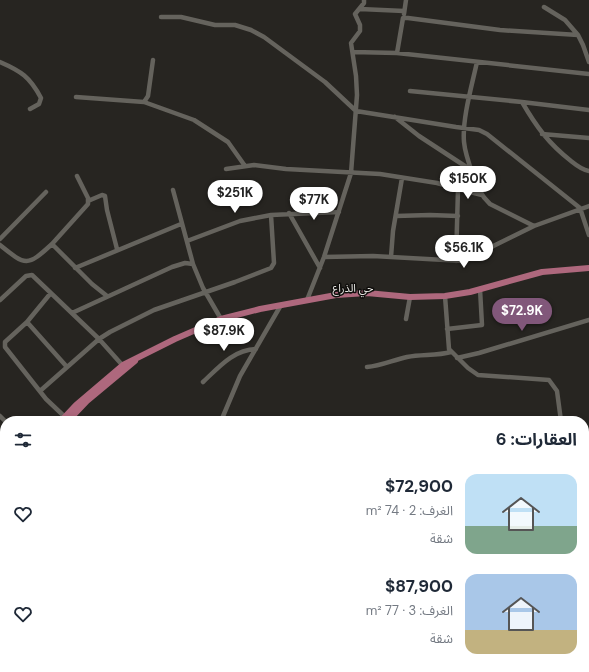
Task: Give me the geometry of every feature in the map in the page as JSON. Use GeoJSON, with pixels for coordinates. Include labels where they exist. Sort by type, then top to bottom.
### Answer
{"type":"FeatureCollection","features":[{"type":"Feature","properties":{"kind":"main road"},"geometry":{"type":"LineString","coordinates":[[70,416],[125,367],[141,356],[180,336],[221,319],[323,296],[352,293],[410,297],[444,296],[480,289],[542,272],[589,268]]}},
{"type":"Feature","properties":{"kind":"street"},"geometry":{"type":"LineString","coordinates":[[307,300],[324,257],[351,173],[356,111],[356,76],[352,41],[360,28],[356,14],[364,3],[364,0]]}},
{"type":"Feature","properties":{"kind":"street"},"geometry":{"type":"LineString","coordinates":[[397,53],[406,0]]}},
{"type":"Feature","properties":{"kind":"street"},"geometry":{"type":"LineString","coordinates":[[544,7],[565,20],[578,35],[589,62]]}},
{"type":"Feature","properties":{"kind":"street"},"geometry":{"type":"LineString","coordinates":[[360,9],[404,11]]}},
{"type":"Feature","properties":{"kind":"street"},"geometry":{"type":"LineString","coordinates":[[161,17],[182,18],[215,25],[235,25],[258,33],[325,82],[356,111],[478,130],[487,134],[580,208],[589,235]]}},
{"type":"Feature","properties":{"kind":"street"},"geometry":{"type":"LineString","coordinates":[[403,18],[458,23],[500,30],[578,35]]}},
{"type":"Feature","properties":{"kind":"street"},"geometry":{"type":"LineString","coordinates":[[353,52],[397,53],[589,74]]}},
{"type":"Feature","properties":{"kind":"street"},"geometry":{"type":"LineString","coordinates":[[144,102],[148,96],[152,60]]}},
{"type":"Feature","properties":{"kind":"street"},"geometry":{"type":"LineString","coordinates":[[0,62],[22,72],[41,98],[39,104],[30,110]]}},
{"type":"Feature","properties":{"kind":"street"},"geometry":{"type":"LineString","coordinates":[[477,62],[464,128],[465,148],[471,170],[482,195],[490,204],[534,226]]}},
{"type":"Feature","properties":{"kind":"street"},"geometry":{"type":"LineString","coordinates":[[410,91],[589,110]]}},
{"type":"Feature","properties":{"kind":"street"},"geometry":{"type":"LineString","coordinates":[[76,97],[144,102],[194,120],[217,134],[234,148],[245,166]]}},
{"type":"Feature","properties":{"kind":"street"},"geometry":{"type":"LineString","coordinates":[[522,102],[542,134],[561,153],[581,168],[589,171]]}},
{"type":"Feature","properties":{"kind":"street"},"geometry":{"type":"LineString","coordinates":[[395,117],[419,136],[471,170]]}},
{"type":"Feature","properties":{"kind":"street"},"geometry":{"type":"LineString","coordinates":[[542,134],[589,138]]}},
{"type":"Feature","properties":{"kind":"street"},"geometry":{"type":"LineString","coordinates":[[226,169],[254,165],[286,169],[380,174],[437,183],[482,195]]}},
{"type":"Feature","properties":{"kind":"street"},"geometry":{"type":"LineString","coordinates":[[77,176],[87,195],[88,201]]}},
{"type":"Feature","properties":{"kind":"street"},"geometry":{"type":"LineString","coordinates":[[391,257],[402,178]]}},
{"type":"Feature","properties":{"kind":"street"},"geometry":{"type":"LineString","coordinates":[[456,261],[458,189]]}},
{"type":"Feature","properties":{"kind":"street"},"geometry":{"type":"LineString","coordinates":[[173,190],[193,264],[206,293],[221,319]]}},
{"type":"Feature","properties":{"kind":"street"},"geometry":{"type":"LineString","coordinates":[[0,240],[46,192]]}},
{"type":"Feature","properties":{"kind":"street"},"geometry":{"type":"LineString","coordinates":[[0,245],[19,260],[25,262],[34,260],[52,244],[83,210],[88,201],[102,195],[105,196],[117,249]]}},
{"type":"Feature","properties":{"kind":"street"},"geometry":{"type":"LineString","coordinates":[[324,257],[391,257],[456,261],[471,257],[534,226],[589,206]]}},
{"type":"Feature","properties":{"kind":"street"},"geometry":{"type":"LineString","coordinates":[[187,241],[240,221],[271,215],[289,213],[339,212]]}},
{"type":"Feature","properties":{"kind":"street"},"geometry":{"type":"LineString","coordinates":[[289,213],[320,268]]}},
{"type":"Feature","properties":{"kind":"street"},"geometry":{"type":"LineString","coordinates":[[40,391],[99,339],[154,310],[206,293],[265,271],[273,266],[271,215]]}},
{"type":"Feature","properties":{"kind":"street"},"geometry":{"type":"LineString","coordinates":[[396,216],[458,216]]}},
{"type":"Feature","properties":{"kind":"street"},"geometry":{"type":"LineString","coordinates":[[75,268],[117,249],[181,224]]}},
{"type":"Feature","properties":{"kind":"street"},"geometry":{"type":"LineString","coordinates":[[52,244],[75,268],[107,296]]}},
{"type":"Feature","properties":{"kind":"street"},"geometry":{"type":"LineString","coordinates":[[72,313],[172,266],[185,263],[193,264]]}},
{"type":"Feature","properties":{"kind":"street"},"geometry":{"type":"LineString","coordinates":[[0,300],[29,274],[32,275],[50,294],[99,339],[125,367]]}},
{"type":"Feature","properties":{"kind":"street"},"geometry":{"type":"LineString","coordinates":[[447,329],[482,325],[480,289]]}},
{"type":"Feature","properties":{"kind":"street"},"geometry":{"type":"LineString","coordinates":[[50,294],[27,322],[5,342],[5,347],[62,416]]}},
{"type":"Feature","properties":{"kind":"street"},"geometry":{"type":"LineString","coordinates":[[444,296],[448,345],[451,352],[471,372],[478,375],[549,380],[557,391],[561,416]]}},
{"type":"Feature","properties":{"kind":"street"},"geometry":{"type":"LineString","coordinates":[[406,319],[410,297]]}},
{"type":"Feature","properties":{"kind":"street"},"geometry":{"type":"LineString","coordinates":[[223,416],[234,388],[281,305]]}},
{"type":"Feature","properties":{"kind":"street"},"geometry":{"type":"LineString","coordinates":[[457,358],[486,351],[589,320]]}},
{"type":"Feature","properties":{"kind":"street"},"geometry":{"type":"LineString","coordinates":[[27,322],[67,367]]}},
{"type":"Feature","properties":{"kind":"street"},"geometry":{"type":"LineString","coordinates":[[203,382],[233,356],[245,349],[256,349]]}},
{"type":"Feature","properties":{"kind":"street"},"geometry":{"type":"LineString","coordinates":[[367,367],[378,366],[409,357],[436,356],[451,352]]}},
{"type":"Feature","properties":{"kind":"district","name":"حي الذراع"},"geometry":{"type":"Point","coordinates":[353,288]}}]}
